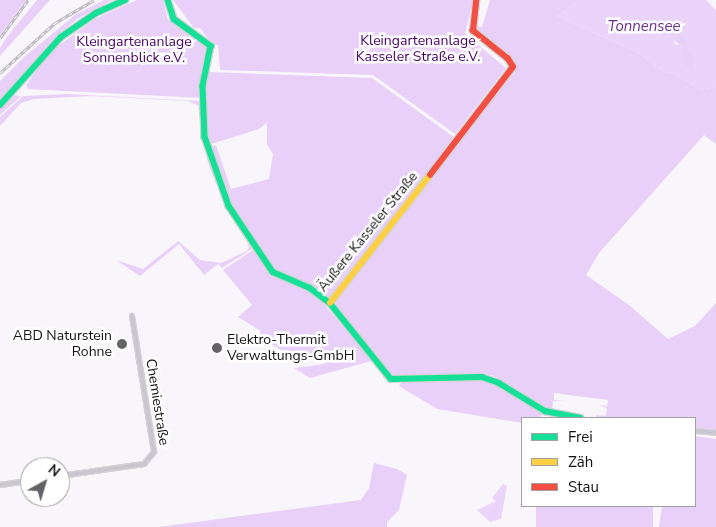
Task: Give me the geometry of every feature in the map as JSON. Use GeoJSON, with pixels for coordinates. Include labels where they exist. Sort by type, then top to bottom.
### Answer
{"type":"FeatureCollection","features":[{"type":"Feature","properties":{"kind":"street"},"geometry":{"type":"LineString","coordinates":[[0,105],[61,37],[91,16],[125,0]]}},
{"type":"Feature","properties":{"kind":"street","name":"Äußere Kasseler Straße"},"geometry":{"type":"LineString","coordinates":[[168,0],[174,19],[211,46],[203,86],[206,137],[211,161],[229,206],[250,243],[273,272],[310,288],[330,303],[511,72],[513,67],[508,59],[473,31],[472,20],[476,0]]}},
{"type":"Feature","properties":{"kind":"street"},"geometry":{"type":"LineString","coordinates":[[330,303],[332,309],[391,379],[482,378],[499,383],[545,411],[575,417]]}},
{"type":"Feature","properties":{"kind":"street","name":"Chemiestraße"},"geometry":{"type":"LineString","coordinates":[[70,475],[144,464],[154,452],[132,316]]}},
{"type":"Feature","properties":{"kind":"street"},"geometry":{"type":"LineString","coordinates":[[696,431],[716,434]]}},
{"type":"Feature","properties":{"kind":"street"},"geometry":{"type":"LineString","coordinates":[[0,485],[20,482]]}},
{"type":"Feature","properties":{"kind":"green space"},"geometry":{"type":"Polygon","coordinates":[[[0,0],[26,0],[0,35],[0,0]]]}},
{"type":"Feature","properties":{"kind":"green space"},"geometry":{"type":"Polygon","coordinates":[[[37,0],[50,0],[0,56],[0,48],[7,37],[37,0]]]}},
{"type":"Feature","properties":{"kind":"green space"},"geometry":{"type":"Polygon","coordinates":[[[104,0],[112,0],[77,19],[55,37],[0,99],[0,81],[24,57],[75,15],[104,0]]]}},
{"type":"Feature","properties":{"kind":"green space","name":"Kleingartenanlage Sonnenblick e.V."},"geometry":{"type":"Polygon","coordinates":[[[137,0],[163,0],[168,20],[205,42],[208,48],[201,98],[28,89],[26,85],[50,52],[95,19],[137,0]]]}},
{"type":"Feature","properties":{"kind":"green space","name":"Kleingartenanlage Kasseler Straße e.V."},"geometry":{"type":"Polygon","coordinates":[[[173,0],[473,0],[465,34],[506,68],[455,134],[373,75],[220,70],[218,45],[213,45],[200,28],[194,28],[173,0]]]}},
{"type":"Feature","properties":{"kind":"green space"},"geometry":{"type":"Polygon","coordinates":[[[490,0],[580,0],[556,16],[637,52],[663,71],[672,73],[700,90],[716,87],[716,144],[704,135],[599,253],[586,275],[629,305],[668,339],[695,326],[716,303],[716,432],[696,429],[696,417],[596,417],[596,415],[606,416],[607,408],[598,405],[607,406],[608,400],[554,393],[554,400],[564,401],[553,401],[552,409],[563,411],[552,412],[492,375],[395,377],[389,375],[336,311],[332,303],[337,294],[514,73],[516,65],[512,59],[475,27],[482,27],[490,0]]]}},
{"type":"Feature","properties":{"kind":"green space"},"geometry":{"type":"Polygon","coordinates":[[[671,29],[687,40],[695,59],[694,76],[682,61],[680,45],[672,39],[671,29]]]}},
{"type":"Feature","properties":{"kind":"green space"},"geometry":{"type":"Polygon","coordinates":[[[209,72],[372,78],[455,138],[329,300],[279,275],[252,243],[231,206],[210,147],[216,145],[231,189],[269,179],[273,154],[267,144],[267,122],[259,129],[208,145],[204,96],[209,72]]]}},
{"type":"Feature","properties":{"kind":"green space"},"geometry":{"type":"Polygon","coordinates":[[[67,94],[200,101],[208,157],[252,249],[222,268],[218,264],[204,275],[179,244],[140,276],[116,260],[143,269],[178,241],[200,260],[221,263],[247,251],[249,246],[213,176],[207,159],[198,105],[188,101],[91,96],[34,99],[21,103],[0,126],[0,117],[23,96],[67,94]]]}},
{"type":"Feature","properties":{"kind":"green space"},"geometry":{"type":"Polygon","coordinates":[[[12,95],[21,96],[0,115],[0,109],[12,95]]]}},
{"type":"Feature","properties":{"kind":"green space"},"geometry":{"type":"Polygon","coordinates":[[[253,250],[277,277],[315,294],[396,388],[371,361],[310,378],[294,368],[325,364],[324,355],[286,353],[258,336],[261,331],[238,317],[252,305],[223,270],[253,250]]]}},
{"type":"Feature","properties":{"kind":"green space"},"geometry":{"type":"Polygon","coordinates":[[[476,378],[494,382],[543,413],[541,417],[521,417],[521,423],[437,409],[399,386],[402,382],[476,378]]]}},
{"type":"Feature","properties":{"kind":"green space"},"geometry":{"type":"Polygon","coordinates":[[[696,436],[716,439],[716,527],[659,527],[662,507],[696,507],[696,436]]]}},
{"type":"Feature","properties":{"kind":"green space"},"geometry":{"type":"Polygon","coordinates":[[[374,463],[397,469],[407,475],[399,510],[387,522],[387,527],[159,527],[361,500],[369,488],[374,463]]]}},
{"type":"Feature","properties":{"kind":"green space"},"geometry":{"type":"Polygon","coordinates":[[[536,507],[653,507],[653,527],[536,527],[536,507]]]}},
{"type":"Feature","properties":{"kind":"water","name":"Tonnensee"},"geometry":{"type":"Polygon","coordinates":[[[580,0],[706,0],[716,10],[716,87],[700,90],[672,73],[663,71],[637,52],[556,16],[580,0]],[[671,30],[675,44],[683,45],[682,61],[694,75],[695,59],[686,45],[687,40],[671,30]]]}},
{"type":"Feature","properties":{"kind":"water"},"geometry":{"type":"Polygon","coordinates":[[[503,484],[507,486],[501,519],[490,522],[477,510],[496,501],[492,498],[503,484]]]}},
{"type":"Feature","properties":{"kind":"railway"},"geometry":{"type":"LineString","coordinates":[[0,38],[28,0]]}},
{"type":"Feature","properties":{"kind":"railway"},"geometry":{"type":"LineString","coordinates":[[0,73],[55,23],[94,0]]}},
{"type":"Feature","properties":{"kind":"traffic: fast"},"geometry":{"type":"LineString","coordinates":[[0,105],[61,37],[96,13],[125,0]]}},
{"type":"Feature","properties":{"kind":"traffic: fast"},"geometry":{"type":"LineString","coordinates":[[168,0],[174,19],[211,46],[203,86],[205,137],[229,206],[273,272],[310,288],[330,303]]}},
{"type":"Feature","properties":{"kind":"traffic: fast"},"geometry":{"type":"LineString","coordinates":[[330,303],[391,379],[482,377],[499,383],[545,411],[575,417]]}},
{"type":"Feature","properties":{"kind":"traffic: slow"},"geometry":{"type":"LineString","coordinates":[[330,303],[430,175]]}},
{"type":"Feature","properties":{"kind":"traffic: jam"},"geometry":{"type":"LineString","coordinates":[[430,175],[513,67],[508,59],[473,31],[476,0]]}},
{"type":"Feature","properties":{"kind":"place","name":"ABD Naturstein Rohne"},"geometry":{"type":"Point","coordinates":[122,344]}},
{"type":"Feature","properties":{"kind":"place","name":"Elektro-Thermit Verwaltungs-GmbH"},"geometry":{"type":"Point","coordinates":[217,348]}}]}
